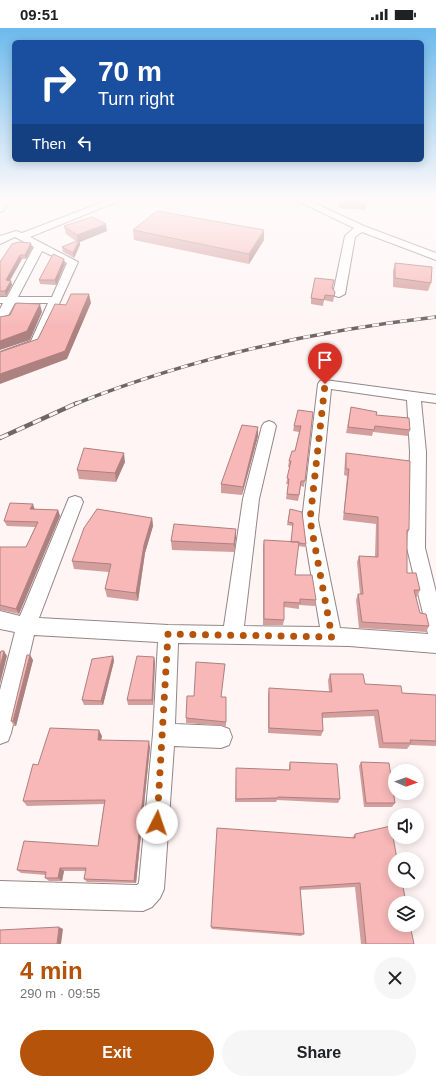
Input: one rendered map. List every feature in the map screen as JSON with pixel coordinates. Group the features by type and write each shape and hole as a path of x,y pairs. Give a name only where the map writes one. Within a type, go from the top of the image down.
{"street":[{"path":"0,356 36,343 72,262 35,243"},
{"path":"339,294 349,243"},
{"path":"399,243 436,257"},
{"path":"0,320 5,300 40,245"},
{"path":"5,300 56,300"},
{"path":"332,637 310,520 325,384 436,399"},
{"path":"414,396 418,452 416,548 436,631"},
{"path":"233,635 251,499 269,426"},
{"path":"0,733 26,626 75,502"},
{"path":"0,620 26,626 168,634 332,637 436,644"},
{"path":"0,894 143,898 150,889 154,867 164,734 168,634"},
{"path":"164,734 221,737"}],"building":[{"path":"31,243 25,255 20,255 6,280 11,281 5,291 0,291 0,262 12,244"},
{"path":"72,243 78,243 73,253 62,247"},
{"path":"195,243 256,243 249,254"},
{"path":"53,254 64,259 55,280 39,280"},
{"path":"395,263 432,267 431,283 395,278"},
{"path":"315,278 334,280 332,288 335,292 334,296 325,295 324,300 311,298"},
{"path":"71,294 89,294 65,351 0,374 0,352 38,339 55,304 66,305"},
{"path":"16,303 40,304 27,331 0,341 0,317 10,315"},
{"path":"351,407 377,412 376,415 409,418 410,430 375,426 374,430 348,427"},
{"path":"298,410 313,412 305,481 301,481 299,495 287,494 289,479 287,478 291,461 289,461 292,451 295,451 301,426 294,426"},
{"path":"242,425 258,427 243,487 221,484"},
{"path":"84,448 124,453 115,473 77,470"},
{"path":"346,453 410,461 407,573 416,573 420,590 414,590 420,613 426,614 429,626 362,622 358,594 363,594 359,556 378,557 378,517 344,513 349,469 346,469"},
{"path":"10,503 33,504 30,509 58,510 16,609 0,605 0,547 26,547 38,522 4,521"},
{"path":"97,509 152,518 144,545 136,593 105,589 111,564 72,561 84,528"},
{"path":"290,509 302,512 306,544 291,542 293,523 288,522"},
{"path":"174,524 236,529 234,544 171,541"},
{"path":"264,540 299,542 295,575 312,575 316,600 300,599 300,603 284,602 284,620 264,619"},
{"path":"1,651 4,651 0,667 0,654"},
{"path":"27,655 30,655 13,721 11,721"},
{"path":"113,656 101,701 82,700 92,659"},
{"path":"137,656 154,657 152,700 127,700"},
{"path":"196,662 225,664 221,697 226,697 226,722 186,718 187,696 194,696"},
{"path":"330,674 363,674 365,684 401,686 402,693 436,695 436,741 410,740 411,743 383,743 378,710 322,713 323,731 269,728 269,688 332,692"},
{"path":"50,728 99,730 98,740 149,741 134,881 84,879 86,868 60,868 58,878 45,878 46,872 17,870 24,841 98,846 105,800 23,801 33,764 38,765"},
{"path":"290,762 337,764 340,799 278,797 236,799 236,768 290,770"},
{"path":"361,762 389,763 388,800 395,800 395,803 366,803"},
{"path":"388,827 388,844 394,844 396,852 388,852 388,888 403,888 405,896 388,896 388,932 411,932 414,944 366,944 360,883 300,887 304,934 211,927 217,828 355,838 355,834"},
{"path":"59,927 57,944 0,944 0,930"}],"railway":[{"path":"75,404 163,373 253,348 344,330 436,317"},
{"path":"0,438 77,403"}],"route":[{"path":"157,823 164,734 168,634 332,637 310,520 325,384"}]}
